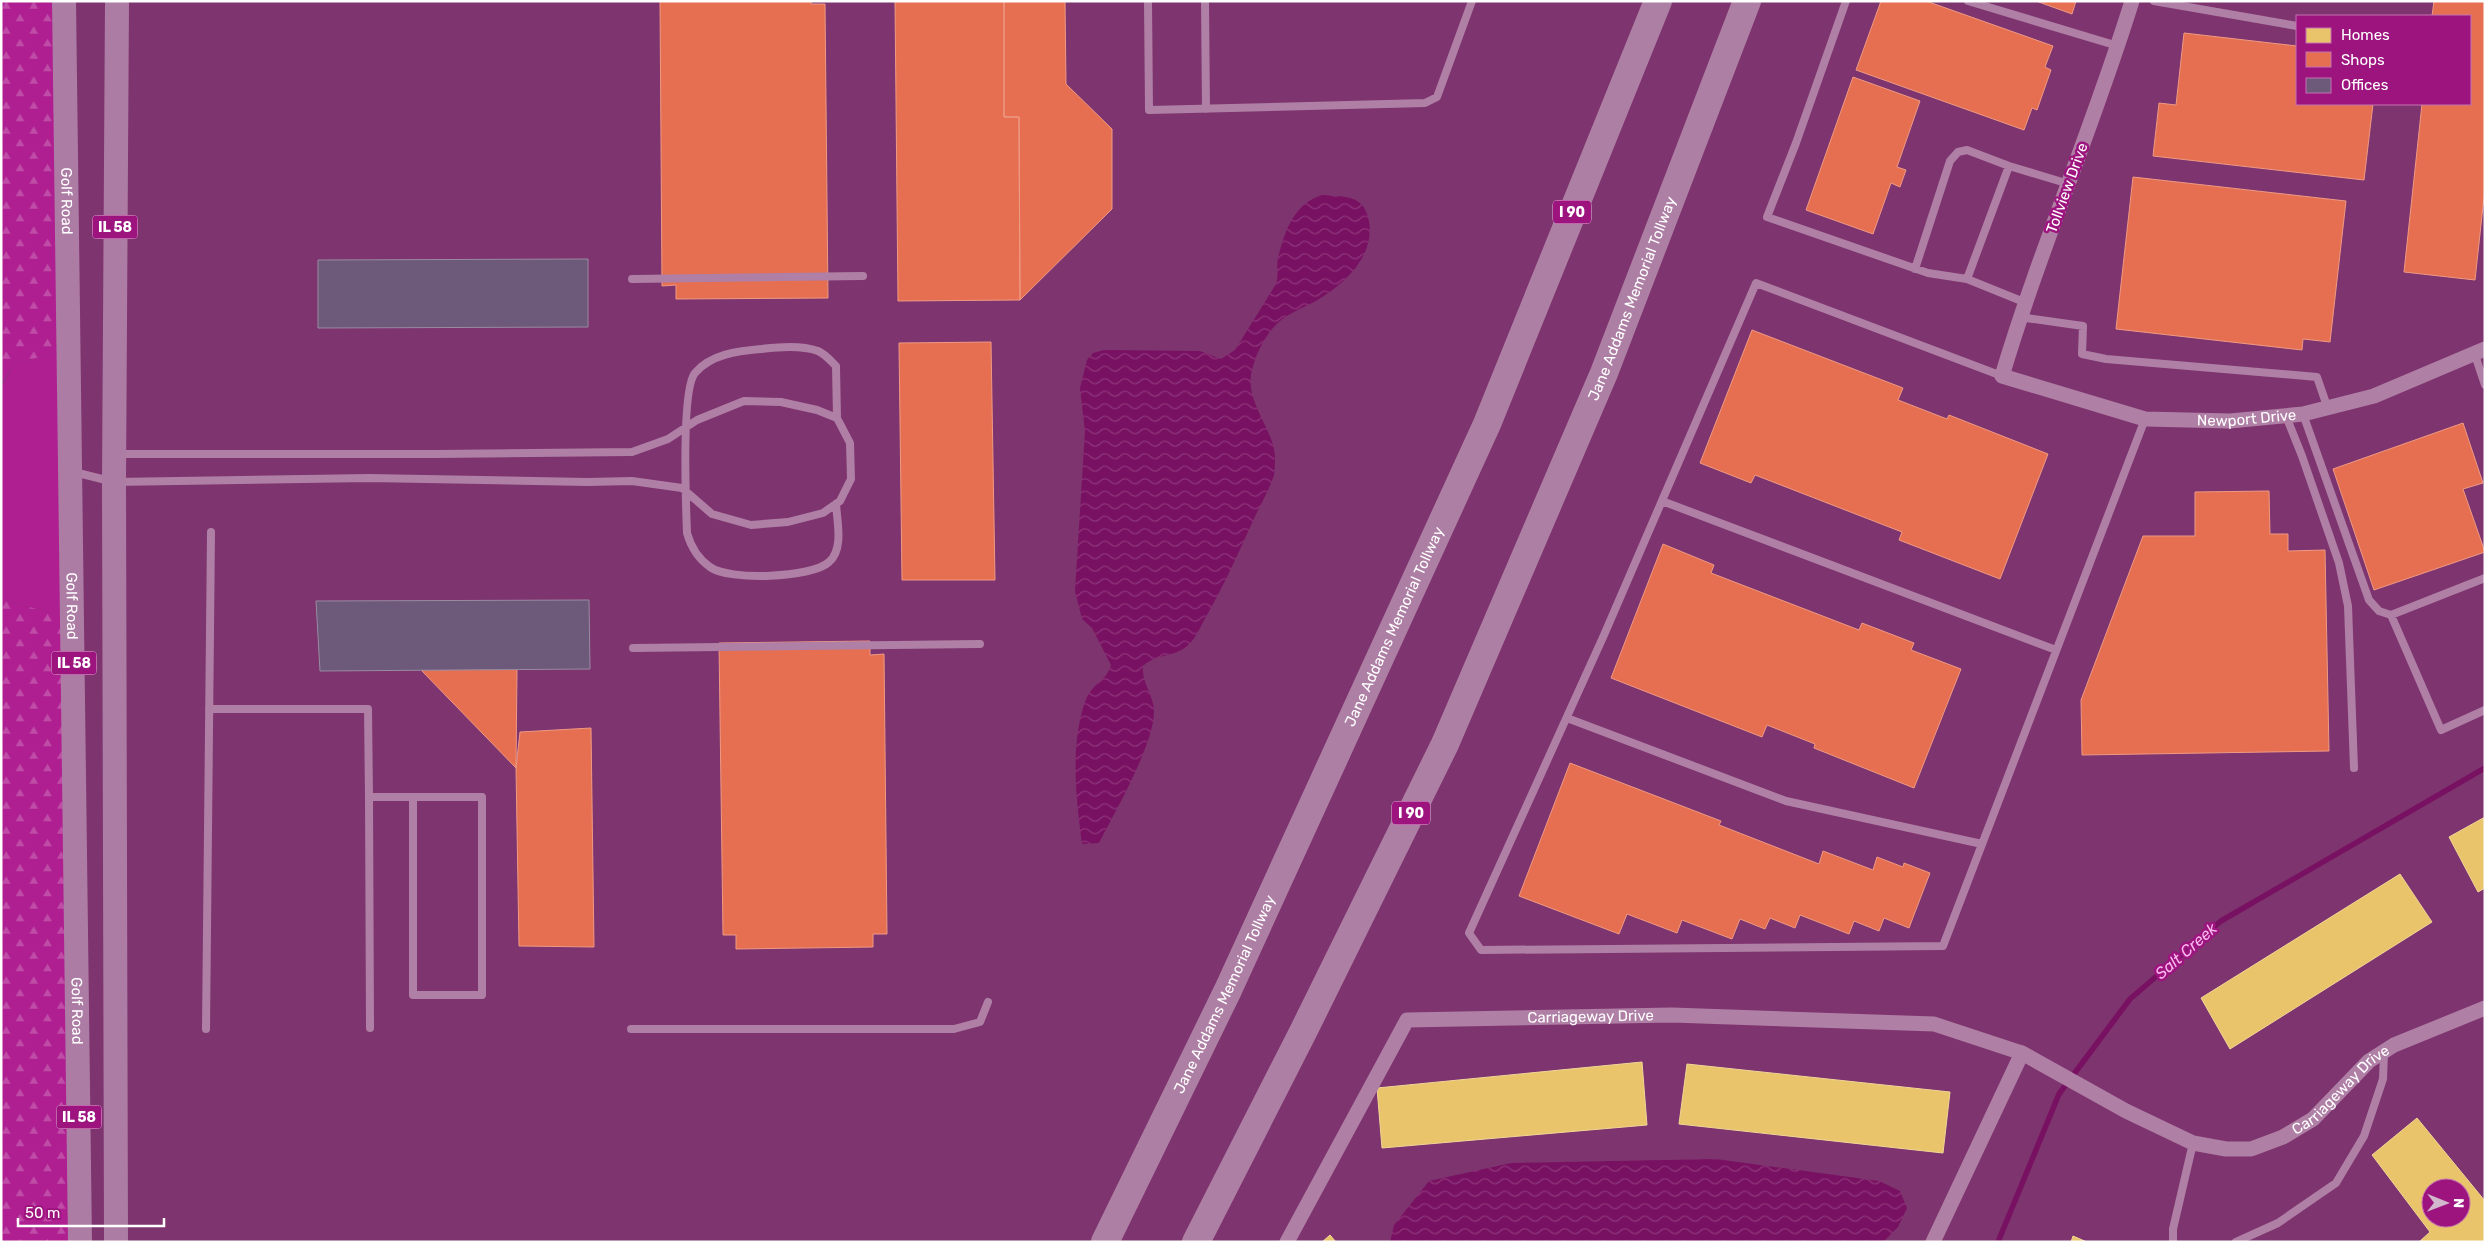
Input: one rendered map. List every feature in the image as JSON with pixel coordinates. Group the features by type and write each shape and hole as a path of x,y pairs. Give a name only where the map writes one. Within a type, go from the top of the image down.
{"highway":[{"name":"Jane Addams Memorial Tollway","path":"1105,1242 1228,990 1486,424 1658,1"},
{"name":"Jane Addams Memorial Tollway","path":"1196,1242 1304,1030 1445,744 1604,373 1747,1"}],"main road":[{"name":"Golf Road","path":"64,1 72,471 80,1242"},
{"name":"IL 58","path":"116,1242 114,454 117,1"}],"street":[{"name":"Tollview Drive","path":"2002,376 2024,302 2069,184 2132,1"},
{"name":"Newport Drive","path":"2002,376 2145,419 2230,421 2303,414 2328,409 2374,396 2480,352"},
{"name":"Carriageway Drive","path":"1287,1242 1407,1020 1672,1015 1934,1024 2022,1053 2126,1110 2193,1143 2226,1149 2251,1149 2283,1137 2313,1119 2369,1061 2394,1045 2485,1008"},
{"path":"1933,1242 2022,1053"}],"lane":[{"path":"1148,1 1149,110 1425,102 1437,97 1472,1"},
{"path":"1205,1 1206,109"},
{"path":"1846,1 1767,217 1928,274 1967,279 2024,302"},
{"path":"1968,1 2118,46"},
{"path":"2154,1 2296,26"},
{"path":"1915,269 1950,162 1958,152 1967,150 2009,166 2069,184"},
{"path":"1967,279 2009,166"},
{"path":"632,279 863,276"},
{"path":"2002,376 1756,283 1567,718 1469,932 1481,950 1943,946 2145,419"},
{"path":"2020,317 2084,326 2082,354 2106,359 2283,376 2316,377 2328,409"},
{"path":"72,471 114,482 369,478 587,482 632,481 682,488 686,492 712,514 751,525 788,522 823,513 840,501 851,479 850,443 837,418 836,366 819,352 783,346 737,351 707,362 693,375 686,428 686,492 687,533 691,549 711,568 739,575 799,574 828,563 838,548 836,504"},
{"path":"2480,352 2485,385"},
{"path":"114,454 632,452 668,439 698,420 744,401 780,402 817,410 837,418"},
{"path":"2303,414 2369,600 2379,611 2390,616 2441,730 2485,710"},
{"path":"2286,416 2339,563 2348,606 2354,768"},
{"path":"1662,501 2056,650"},
{"path":"206,1029 211,532"},
{"path":"2390,616 2485,578"},
{"path":"632,648 980,644"},
{"path":"209,709 368,709 370,1028"},
{"path":"1567,718 1786,801 1982,844"},
{"path":"369,798 482,797 482,995 413,995 413,798"},
{"path":"631,1029 954,1029 980,1022 988,1002"},
{"path":"2236,1242 2278,1223 2336,1183 2364,1136 2383,1079 2384,1052"},
{"path":"2173,1242 2173,1229 2193,1143"}],"green space":[{"path":"1,1 64,1 70,349 14,364 1,385"},
{"path":"70,349 73,619 1,599 1,387 14,364"},
{"path":"1,599 73,619 80,1242 1,1242"}],"water":[{"path":"1322,195 1346,197 1358,201 1363,206 1369,221 1370,234 1367,246 1362,258 1347,278 1327,294 1280,321 1270,331 1259,350 1252,370 1252,393 1273,445 1275,466 1272,481 1225,581 1194,638 1180,651 1155,659 1143,666 1144,678 1154,707 1152,727 1147,743 1132,779 1099,843 1082,844 1076,791 1077,736 1080,719 1088,695 1106,675 1111,665 1092,628 1082,619 1075,591 1085,431 1080,388 1087,360 1093,353 1104,350 1200,351 1221,359 1235,350 1276,284 1278,258 1292,219 1304,205"},
{"path":"1716,1159 1879,1181 1900,1191 1907,1208 1898,1227 1883,1242 1390,1242 1394,1225 1429,1181 1511,1163"}],"building: Homes":[{"path":"2485,817 2485,888 2478,892 2449,837"},
{"path":"2400,874 2432,922 2230,1049 2201,998"},
{"path":"1642,1062 1647,1125 1382,1148 1377,1088"},
{"path":"1687,1064 1950,1092 1943,1153 1679,1124"},
{"path":"2417,1118 2466,1178 2421,1178 2421,1220 2372,1155"},
{"path":"2471,1184 2485,1201 2485,1242 2419,1242 2430,1232 2427,1228 2471,1228"},
{"path":"1330,1235 1336,1242 1322,1242"},
{"path":"2073,1236 2087,1242 2071,1242"}],"building: Shops":[{"path":"660,1 811,1 811,4 825,4 828,298 676,299 676,285 662,286"},
{"path":"895,1 1004,1 1004,117 1019,117 1020,300 898,301"},
{"path":"1004,1 1065,1 1066,84 1112,129 1112,209 1020,300 1019,117 1004,117"},
{"path":"1881,1 1926,1 2053,46 2045,67 2051,70 2037,110 2032,108 2024,130 1856,70"},
{"path":"2036,1 2076,1 2072,14"},
{"path":"2434,1 2485,1 2485,188 2475,280 2404,272 2422,105 2471,105 2471,15 2432,15"},
{"path":"2184,33 2296,46 2296,105 2373,105 2364,180 2153,156 2159,103 2176,105"},
{"path":"1853,77 1920,101 1897,167 1906,170 1900,187 1891,183 1873,234 1806,210"},
{"path":"2133,177 2346,201 2330,342 2303,339 2302,350 2116,329"},
{"path":"1752,330 1903,388 1898,400 1947,419 1949,415 2048,454 2000,579 1899,540 1902,532 1755,475 1751,483 1700,463"},
{"path":"991,342 995,580 902,580 899,343"},
{"path":"2463,423 2483,483 2463,489 2485,552 2374,590 2333,469"},
{"path":"2269,491 2270,534 2288,534 2288,551 2325,550 2329,751 2082,755 2081,700 2143,536 2195,536 2195,492"},
{"path":"1663,544 1714,565 1711,573 1859,630 1862,623 1914,643 1911,650 1961,669 1914,788 1814,748 1815,744 1767,725 1762,737 1611,678"},
{"path":"870,641 870,655 884,654 887,934 873,934 873,947 736,949 736,935 723,935 719,643"},
{"path":"517,669 516,768 421,670"},
{"path":"591,728 594,947 519,946 516,768 520,732"},
{"path":"1570,763 1721,821 1719,825 1819,864 1823,851 1873,870 1877,857 1903,867 1904,863 1930,873 1909,928 1884,918 1879,931 1854,921 1849,934 1800,915 1795,928 1770,918 1765,929 1740,919 1732,939 1682,920 1677,933 1627,914 1619,934 1519,896"}],"building: Offices":[{"path":"588,259 588,327 318,328 318,260"},
{"path":"589,600 590,669 320,671 316,601"}],"waterway":[{"name":"Salt Creek","path":"1998,1242 2059,1094 2130,999 2221,921 2485,768"}]}
